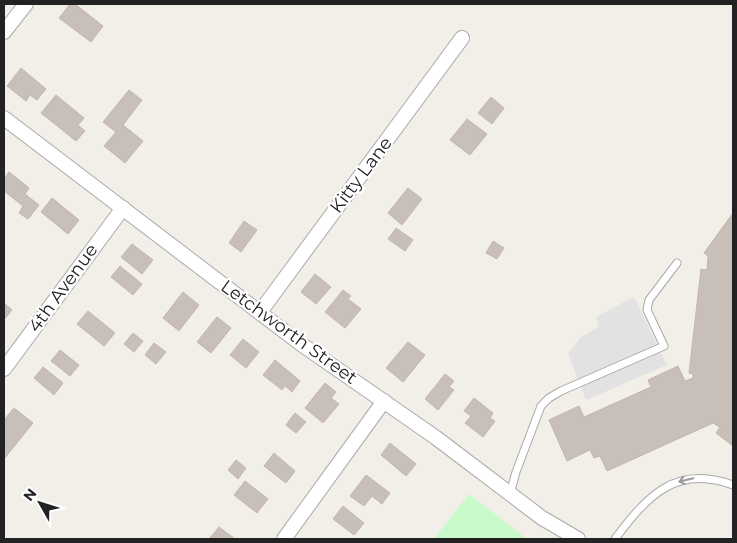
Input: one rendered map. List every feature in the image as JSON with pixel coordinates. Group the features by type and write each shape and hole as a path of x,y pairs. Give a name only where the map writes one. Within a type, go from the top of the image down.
{"street":[{"path":"4,32 26,4"},
{"name":"Kitty Lane","path":"260,312 462,38"},
{"name":"Letchworth Street","path":"4,118 301,344 435,437 542,518 578,539"},
{"name":"4th Avenue","path":"4,369 123,208"},
{"path":"284,539 384,401"}],"lane":[{"path":"510,495 516,472 541,406 561,391 664,346 647,310 649,300 677,263"},
{"path":"615,539 645,502 664,487 689,478 701,477 720,480 733,485"}],"green space":[{"path":"469,494 527,539 434,539"}],"shaded area":[{"path":"634,297 667,365 586,400 568,354 580,338 599,326 596,317"}],"building":[{"path":"70,4 75,4 103,26 91,42 59,18"},
{"path":"21,68 46,89 37,100 30,95 26,101 7,86"},
{"path":"129,90 142,100 123,125 143,141 125,163 104,146 116,132 103,122"},
{"path":"56,95 84,118 78,125 85,131 76,141 41,113"},
{"path":"491,97 504,108 492,124 478,113"},
{"path":"467,119 487,134 470,155 450,140"},
{"path":"9,172 29,188 25,194 39,205 28,219 19,213 23,206 4,191 4,179"},
{"path":"408,188 422,199 402,225 388,213"},
{"path":"52,198 79,220 68,234 41,212"},
{"path":"733,213 733,446 716,433 720,427 713,423 607,471 600,456 594,458 590,450 567,461 549,420 579,406 584,417 651,387 648,380 678,366 685,381 693,378 693,374 689,373 701,269 707,270 708,256 704,253"},
{"path":"244,221 257,230 241,252 229,243"},
{"path":"396,228 413,240 405,251 388,239"},
{"path":"493,241 504,248 497,259 486,253"},
{"path":"132,244 153,260 142,274 121,257"},
{"path":"120,266 142,284 133,295 111,277"},
{"path":"315,274 331,287 316,304 301,292"},
{"path":"343,290 351,296 348,299 361,309 345,328 325,312"},
{"path":"183,292 199,305 179,331 163,318"},
{"path":"4,303 12,310 4,320"},
{"path":"88,311 115,333 104,346 77,324"},
{"path":"217,317 231,328 211,353 197,342"},
{"path":"133,333 143,341 134,352 124,344"},
{"path":"243,339 259,352 246,368 230,355"},
{"path":"408,342 425,355 403,382 386,368"},
{"path":"154,343 166,352 156,364 145,355"},
{"path":"60,350 79,365 70,376 51,361"},
{"path":"275,360 300,381 292,392 285,386 282,390 263,375"},
{"path":"43,367 63,383 54,395 34,378"},
{"path":"445,374 454,381 449,387 454,390 438,410 425,399"},
{"path":"325,383 336,392 331,398 339,404 323,423 305,408"},
{"path":"474,398 493,413 490,418 495,421 483,437 465,423 471,416 464,411"},
{"path":"14,408 33,423 4,459 4,420"},
{"path":"295,413 306,422 296,433 286,425"},
{"path":"390,443 416,464 406,476 381,455"},
{"path":"274,453 295,471 286,483 264,466"},
{"path":"236,460 246,468 238,479 228,470"},
{"path":"366,475 390,493 382,504 372,496 364,506 350,496"},
{"path":"245,481 268,499 257,513 234,495"},
{"path":"343,506 364,523 354,535 333,519"},
{"path":"219,527 235,539 209,539"}]}
